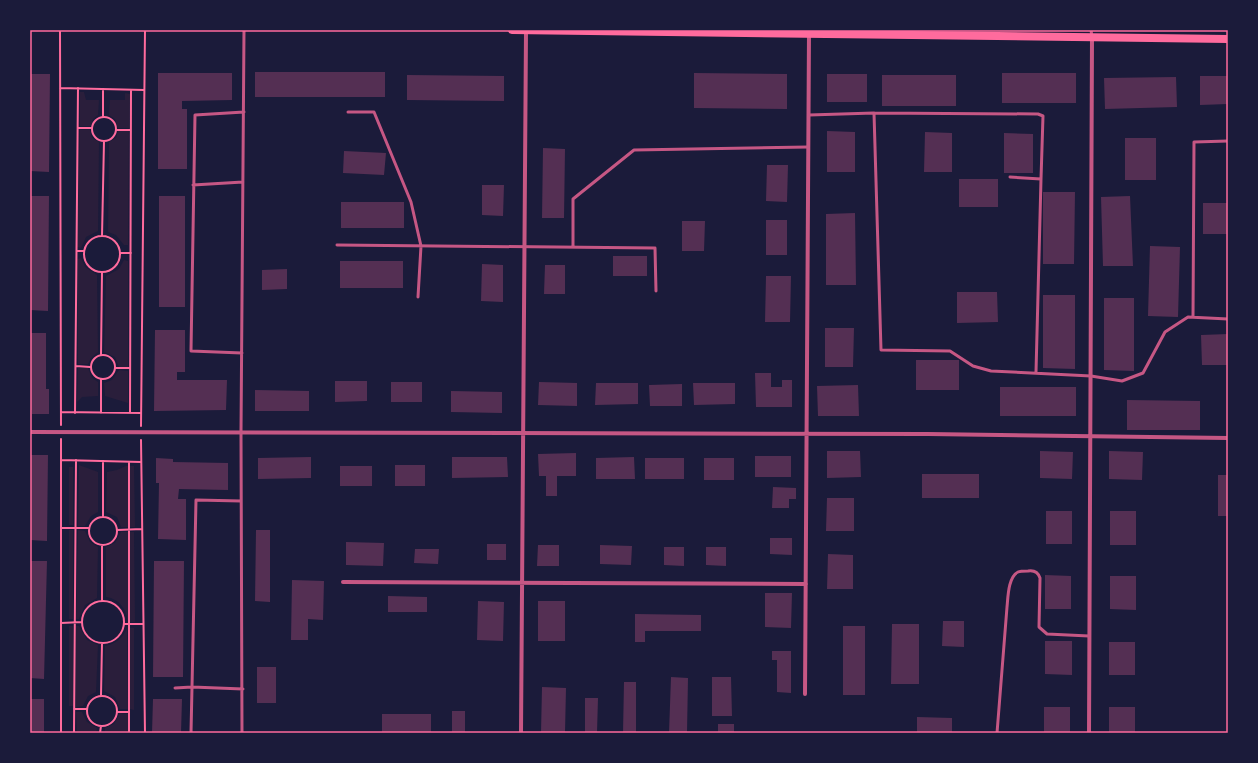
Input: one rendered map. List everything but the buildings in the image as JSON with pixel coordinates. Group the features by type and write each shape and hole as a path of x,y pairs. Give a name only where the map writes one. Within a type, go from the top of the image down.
{"main road":[{"path":"512,30 809,33 1091,33 1228,39"}],"street":[{"path":"521,733 526,30"},
{"path":"805,694 809,33"},
{"path":"1089,733 1091,33"},
{"path":"30,432 806,434 1228,438"},
{"path":"343,582 522,584 806,584"}],"lane":[{"path":"242,733 241,433 244,30"},
{"path":"242,353 191,351 195,116 244,112"},
{"path":"348,112 374,112 411,202 421,246 418,297"},
{"path":"809,115 874,113 1042,116 1036,372"},
{"path":"874,113 881,350 950,351 973,366 991,371 1036,372 1091,376 1122,381 1143,373 1165,332 1188,317 1228,319"},
{"path":"1193,317 1194,142 1228,141"},
{"path":"573,247 573,199 634,150 808,147"},
{"path":"1010,177 1041,179"},
{"path":"194,185 243,182"},
{"path":"337,245 655,248 656,290"},
{"path":"191,733 196,500 241,501"},
{"path":"997,733 1007,607 1009,592 1014,576 1018,572 1032,570 1038,573 1040,578 1039,627 1047,634 1089,636"},
{"path":"175,688 192,687 243,689"}],"path":[{"path":"60,30 61,733"},
{"path":"145,30 141,413 145,733"},
{"path":"60,88 144,90"},
{"path":"75,412 78,88"},
{"path":"103,116 104,89"},
{"path":"130,413 131,90"},
{"path":"103,116 112,119 116,130 114,137 104,141 96,138 93,134 92,128 95,121 103,116"},
{"path":"78,128 92,128"},
{"path":"116,130 131,130"},
{"path":"102,236 104,141"},
{"path":"102,236 115,240 120,253 119,261 116,266 111,270 102,272 90,267 84,257 84,252 89,241 93,238 102,236"},
{"path":"76,251 84,252"},
{"path":"120,253 130,253"},
{"path":"101,355 102,272"},
{"path":"101,355 112,359 115,368 111,376 101,379 94,376 90,367 94,358 101,355"},
{"path":"76,366 90,367"},
{"path":"115,368 130,368"},
{"path":"101,379 102,413"},
{"path":"61,412 141,413"},
{"path":"61,460 141,462"},
{"path":"74,733 76,460"},
{"path":"103,461 103,517"},
{"path":"129,462 129,733"},
{"path":"103,517 112,521 117,530 115,539 102,545 97,544 90,537 89,528 94,520 103,517"},
{"path":"61,528 89,528"},
{"path":"117,530 142,529"},
{"path":"102,545 102,601"},
{"path":"102,601 112,603 117,606 124,616 124,624 121,633 117,638 112,641 102,643 90,638 83,628 82,622 83,616 89,606 102,601"},
{"path":"61,623 82,622"},
{"path":"124,624 143,624"},
{"path":"101,696 102,643"},
{"path":"101,696 113,700 116,704 117,712 111,723 100,726 91,721 88,717 87,709 93,698 101,696"},
{"path":"74,709 87,709"},
{"path":"117,712 129,712"},
{"path":"100,726 100,733"}],"shaded area":[{"path":"80,92 84,92 86,100 99,100 98,115 93,119 91,126 80,126"},
{"path":"125,93 130,94 129,128 118,128 115,119 109,115 110,100 125,100"},
{"path":"80,130 90,130 92,138 99,142 98,231 86,237 81,248 77,247"},
{"path":"118,131 129,131 128,245 124,245 116,235 108,232 109,142 116,138"},
{"path":"81,258 85,267 97,275 98,352 91,358 88,364 78,364 77,259"},
{"path":"124,260 128,261 128,367 119,367 115,357 104,352 106,276 119,269"},
{"path":"78,368 88,368 92,378 98,382 98,396 82,397 77,402"},
{"path":"119,370 128,371 128,403 105,396 104,383 112,380"},
{"path":"79,465 98,472 98,512 91,516 85,526 78,526"},
{"path":"128,466 128,527 121,527 117,517 106,512 107,472"},
{"path":"130,466 134,466 135,527 130,527"},
{"path":"69,467 73,467 73,525 69,525"},
{"path":"69,530 73,530 73,619 69,619"},
{"path":"78,530 85,531 90,542 98,547 97,598 85,605 79,619 76,619"},
{"path":"121,532 128,532 128,622 122,605 111,598 106,597 106,547 115,543"},
{"path":"130,532 134,532 135,622 130,622"},
{"path":"69,626 73,626 73,706 69,706"},
{"path":"76,626 79,626 87,640 98,645 96,692 88,696 83,706 76,707"},
{"path":"127,628 128,709 120,709 115,697 104,691 105,646 113,644 119,640"},
{"path":"130,628 134,628 134,710 130,709"},
{"path":"76,712 82,712 87,722 97,728 96,733 77,733"},
{"path":"120,713 128,714 128,733 105,733 105,728 114,724"}]}
